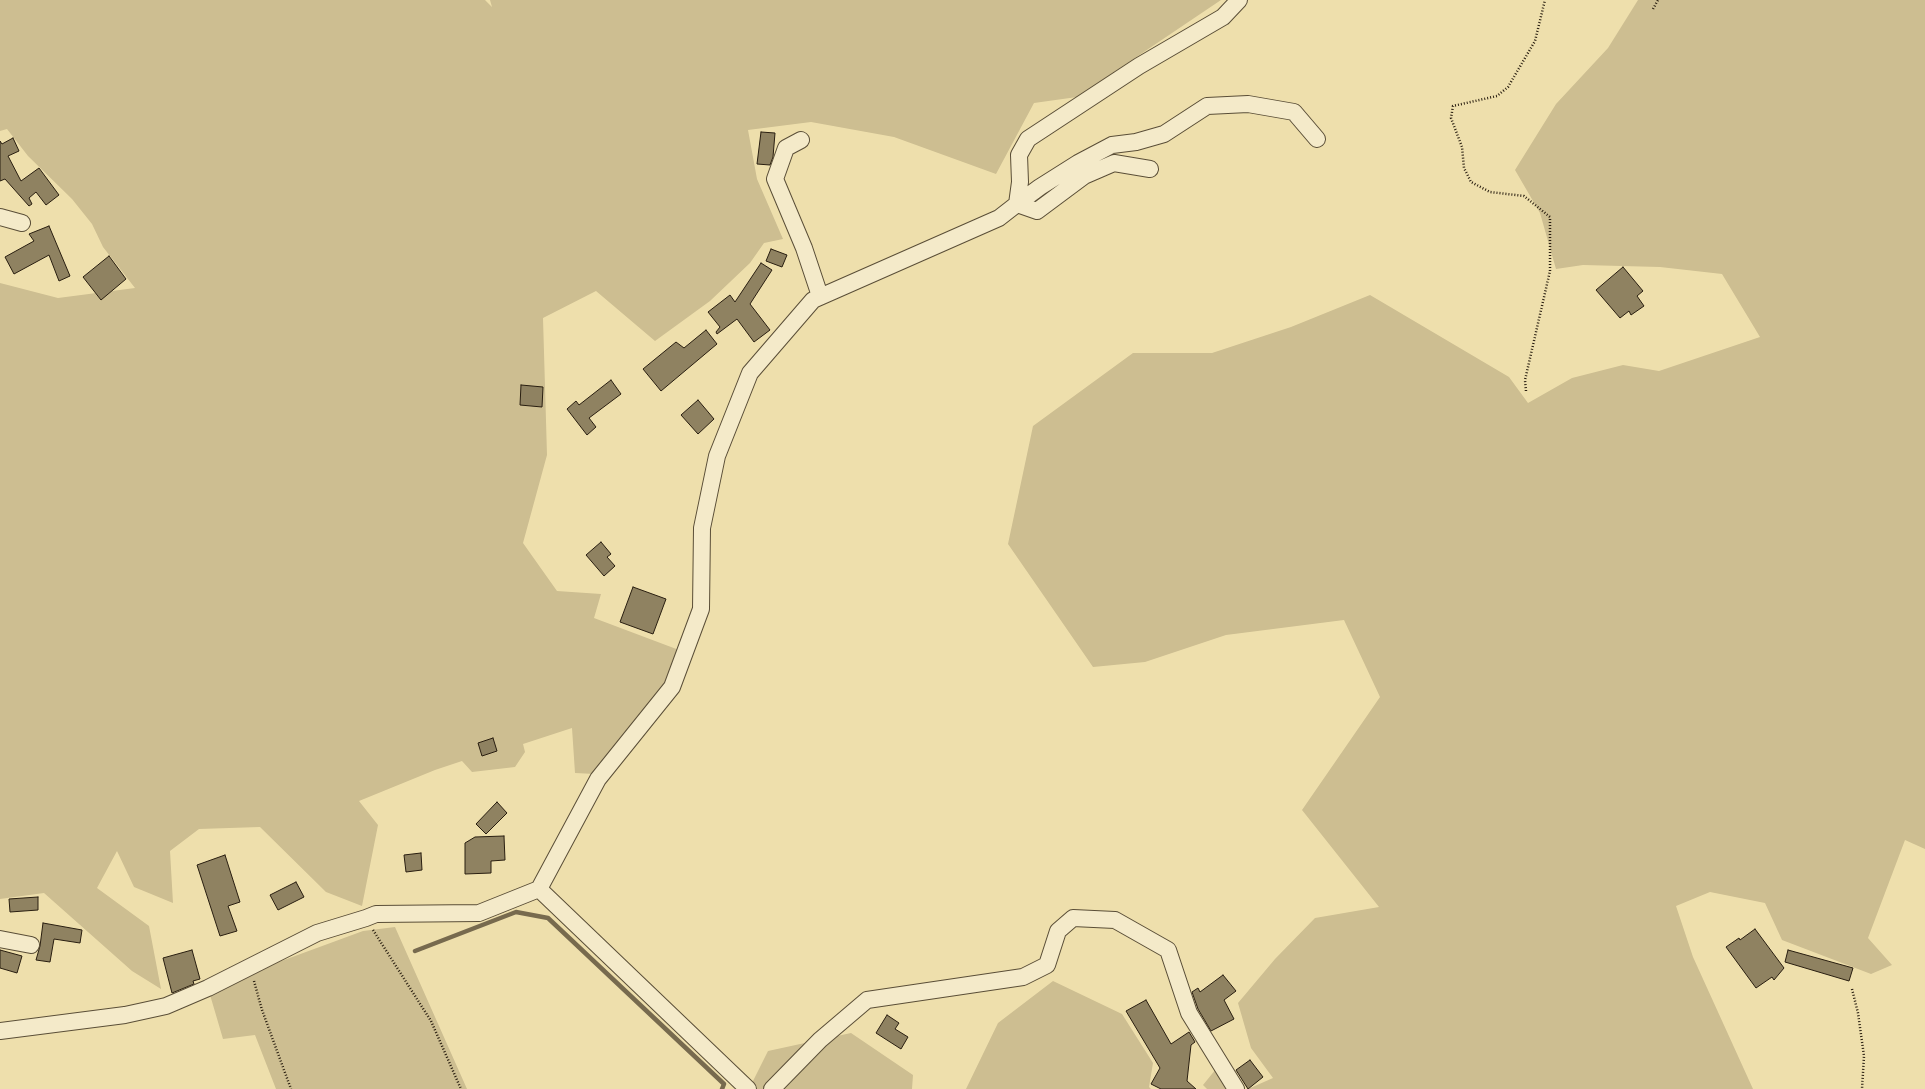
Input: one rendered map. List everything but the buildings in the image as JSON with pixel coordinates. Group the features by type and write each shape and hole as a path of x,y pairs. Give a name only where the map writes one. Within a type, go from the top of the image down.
{"street":[{"path":"1016,204 1020,182 1019,155 1028,139 1139,66 1223,17 1239,0"},
{"path":"0,1031 125,1016 166,1006 208,988 318,933 376,914 479,913 539,889 598,779 672,688 700,609 702,528 717,456 750,372 813,300 1000,218 1016,204 1059,175 1112,145 1136,142 1164,134 1207,106 1248,104 1294,112 1317,139"},
{"path":"801,140 786,148 775,179 804,248 820,296"},
{"path":"1016,204 1037,211 1084,176 1114,164 1150,169"},
{"path":"0,217 22,223"},
{"path":"539,889 748,1089"},
{"path":"772,1089 820,1040 867,1000 1023,977 1047,965 1058,931 1073,918 1115,920 1168,950 1189,1013 1236,1089"},
{"path":"0,939 31,945"}],"path":[{"path":"1526,391 1524,380 1550,272 1550,217 1524,196 1490,192 1472,182 1464,168 1462,147 1451,118 1453,106 1497,96 1508,87 1535,41 1545,0"},
{"path":"1653,9 1658,0"},
{"path":"366,918 431,1021 461,1089"},
{"path":"250,967 262,1010 291,1089"},
{"path":"1852,989 1858,1013 1864,1056 1862,1089"}],"shaded area":[{"path":"0,0 485,0 492,7 490,0 1221,0 1077,97 1034,103 996,174 894,137 811,122 748,130 757,179 783,239 764,243 750,263 710,301 655,341 596,291 543,318 547,455 523,543 557,591 601,594 594,618 679,650 667,684 595,774 575,773 572,728 523,744 525,752 515,767 472,772 462,761 435,770 359,801 378,825 362,906 326,892 260,827 199,829 170,851 173,903 134,887 117,851 97,888 149,926 161,989 132,971 44,893 0,899 0,283 58,298 135,288 103,247 92,224 72,199 28,156 7,129 0,131"},
{"path":"1638,0 1925,0 1925,849 1905,840 1868,938 1892,965 1871,974 1782,940 1765,903 1710,892 1676,906 1693,957 1753,1089 1248,1089 1273,1078 1251,1048 1238,1003 1275,959 1315,918 1379,907 1302,810 1380,697 1344,620 1226,635 1145,662 1093,667 1008,544 1033,426 1133,353 1212,353 1291,327 1370,295 1509,377 1528,403 1572,378 1623,365 1659,371 1760,337 1722,274 1660,267 1583,265 1556,269 1540,213 1515,170 1556,104 1608,48"},
{"path":"395,927 467,1089 276,1089 255,1035 223,1039 208,988 363,931"},
{"path":"1053,981 1122,1014 1153,1063 1149,1087 1151,1089 966,1089 998,1023"},
{"path":"851,1033 913,1075 912,1089 749,1089 768,1051"},
{"path":"1216,1069 1243,1089 1207,1089 1203,1085"}],"waterway":[{"path":"415,951 516,912 548,918 724,1084 722,1089"}]}
